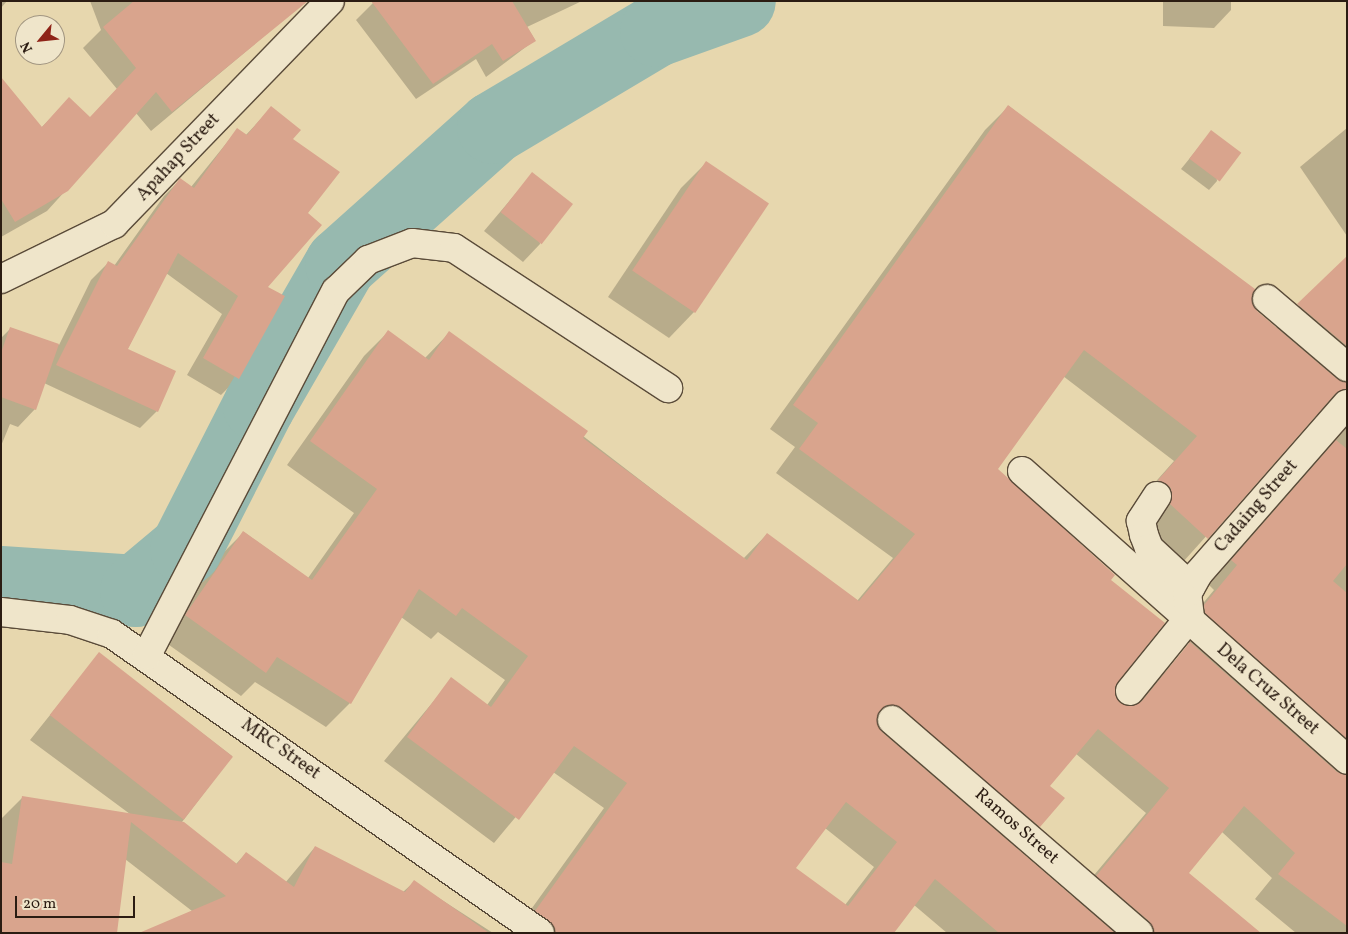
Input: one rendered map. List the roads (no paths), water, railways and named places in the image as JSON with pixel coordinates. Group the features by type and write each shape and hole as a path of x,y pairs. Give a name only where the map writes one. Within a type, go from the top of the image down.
{"street":[{"name":"Apahap Street","path":"1,279 114,224 330,1"},
{"path":"147,655 336,291 368,260 412,243 454,248 668,388"},
{"path":"1267,299 1347,367"},
{"name":"Cadaing Street","path":"1191,587 1347,404"},
{"name":"Dela Cruz Street","path":"1022,471 1190,617 1347,760"},
{"path":"1130,691 1190,617 1186,606 1191,587 1149,548 1144,535 1141,521 1156,496"},
{"name":"MRC Street","path":"1,612 70,620 112,634 147,655 540,933"},
{"name":"Ramos Street","path":"892,720 1139,933"}],"waterway":[{"path":"1,582 136,591 186,549 259,406 341,264 493,128 656,31 740,1"}]}
